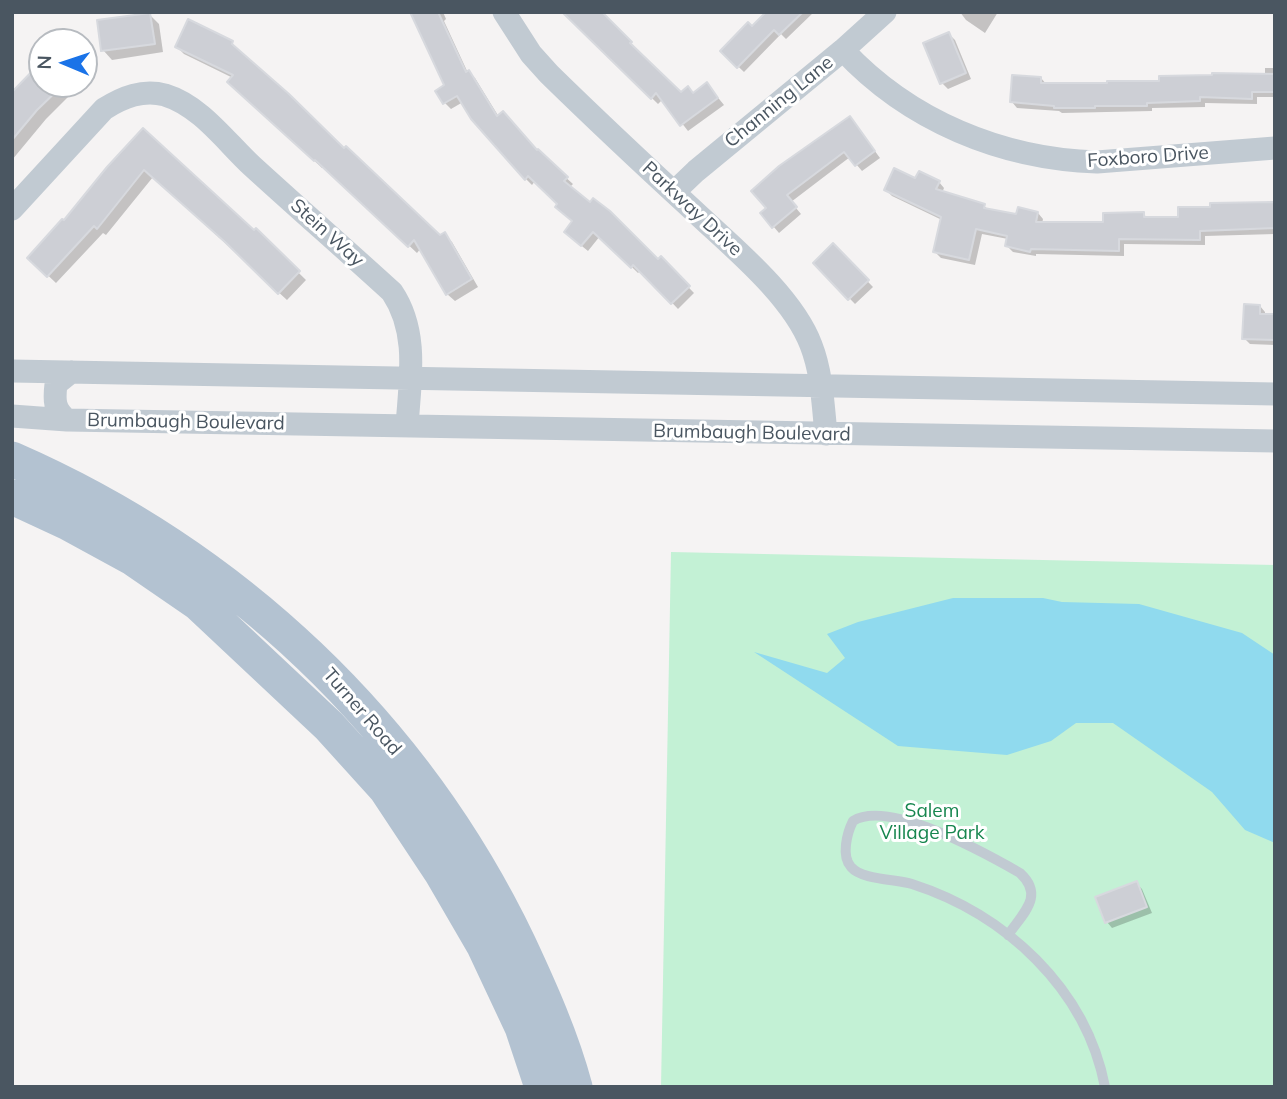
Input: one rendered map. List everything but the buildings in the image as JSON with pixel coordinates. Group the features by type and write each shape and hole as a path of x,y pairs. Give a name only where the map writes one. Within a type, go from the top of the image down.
{"main road":[{"name":"Turner Road","path":"12,459 114,510 247,599 316,660 382,732 439,804 494,891 533,974 575,1087"},
{"name":"Turner Road","path":"12,496 134,559 198,603 329,726 386,789 441,872 495,969 522,1027 542,1087"}],"street":[{"name":"Parkway Drive","path":"504,12 531,54 549,74 741,254 787,303 801,323 811,345 821,385 827,434"},
{"name":"Channing Lane","path":"674,192 885,12"},
{"name":"Foxboro Drive","path":"843,50 878,83 910,106 961,133 1028,154 1070,161 1097,162 1275,148"},
{"name":"Stein Way","path":"12,209 104,109 134,94 152,93 177,100 203,117 392,292 402,306 411,339 407,426"},
{"path":"12,371 1275,394"},
{"name":"Brumbaugh Boulevard","path":"71,372 56,384 54,401 57,412 68,420 1275,441"},
{"path":"12,416 68,420"}],"lane":[{"path":"1008,934 1032,898 1029,881 1020,873 914,822 892,816 868,815 853,821 847,837 846,852 852,868 861,874 910,883 951,899 978,913 1035,957 1077,1013 1091,1041 1105,1087"}],"green space":[{"name":"Salem Village Park","path":"671,552 1275,565 1275,1087 661,1087"}],"water":[{"path":"953,598 1043,598 1062,602 1139,604 1242,633 1275,655 1275,843 1245,830 1212,792 1113,723 1076,723 1051,741 1007,755 898,746 754,652 827,673 845,658 827,634 858,622"}]}
